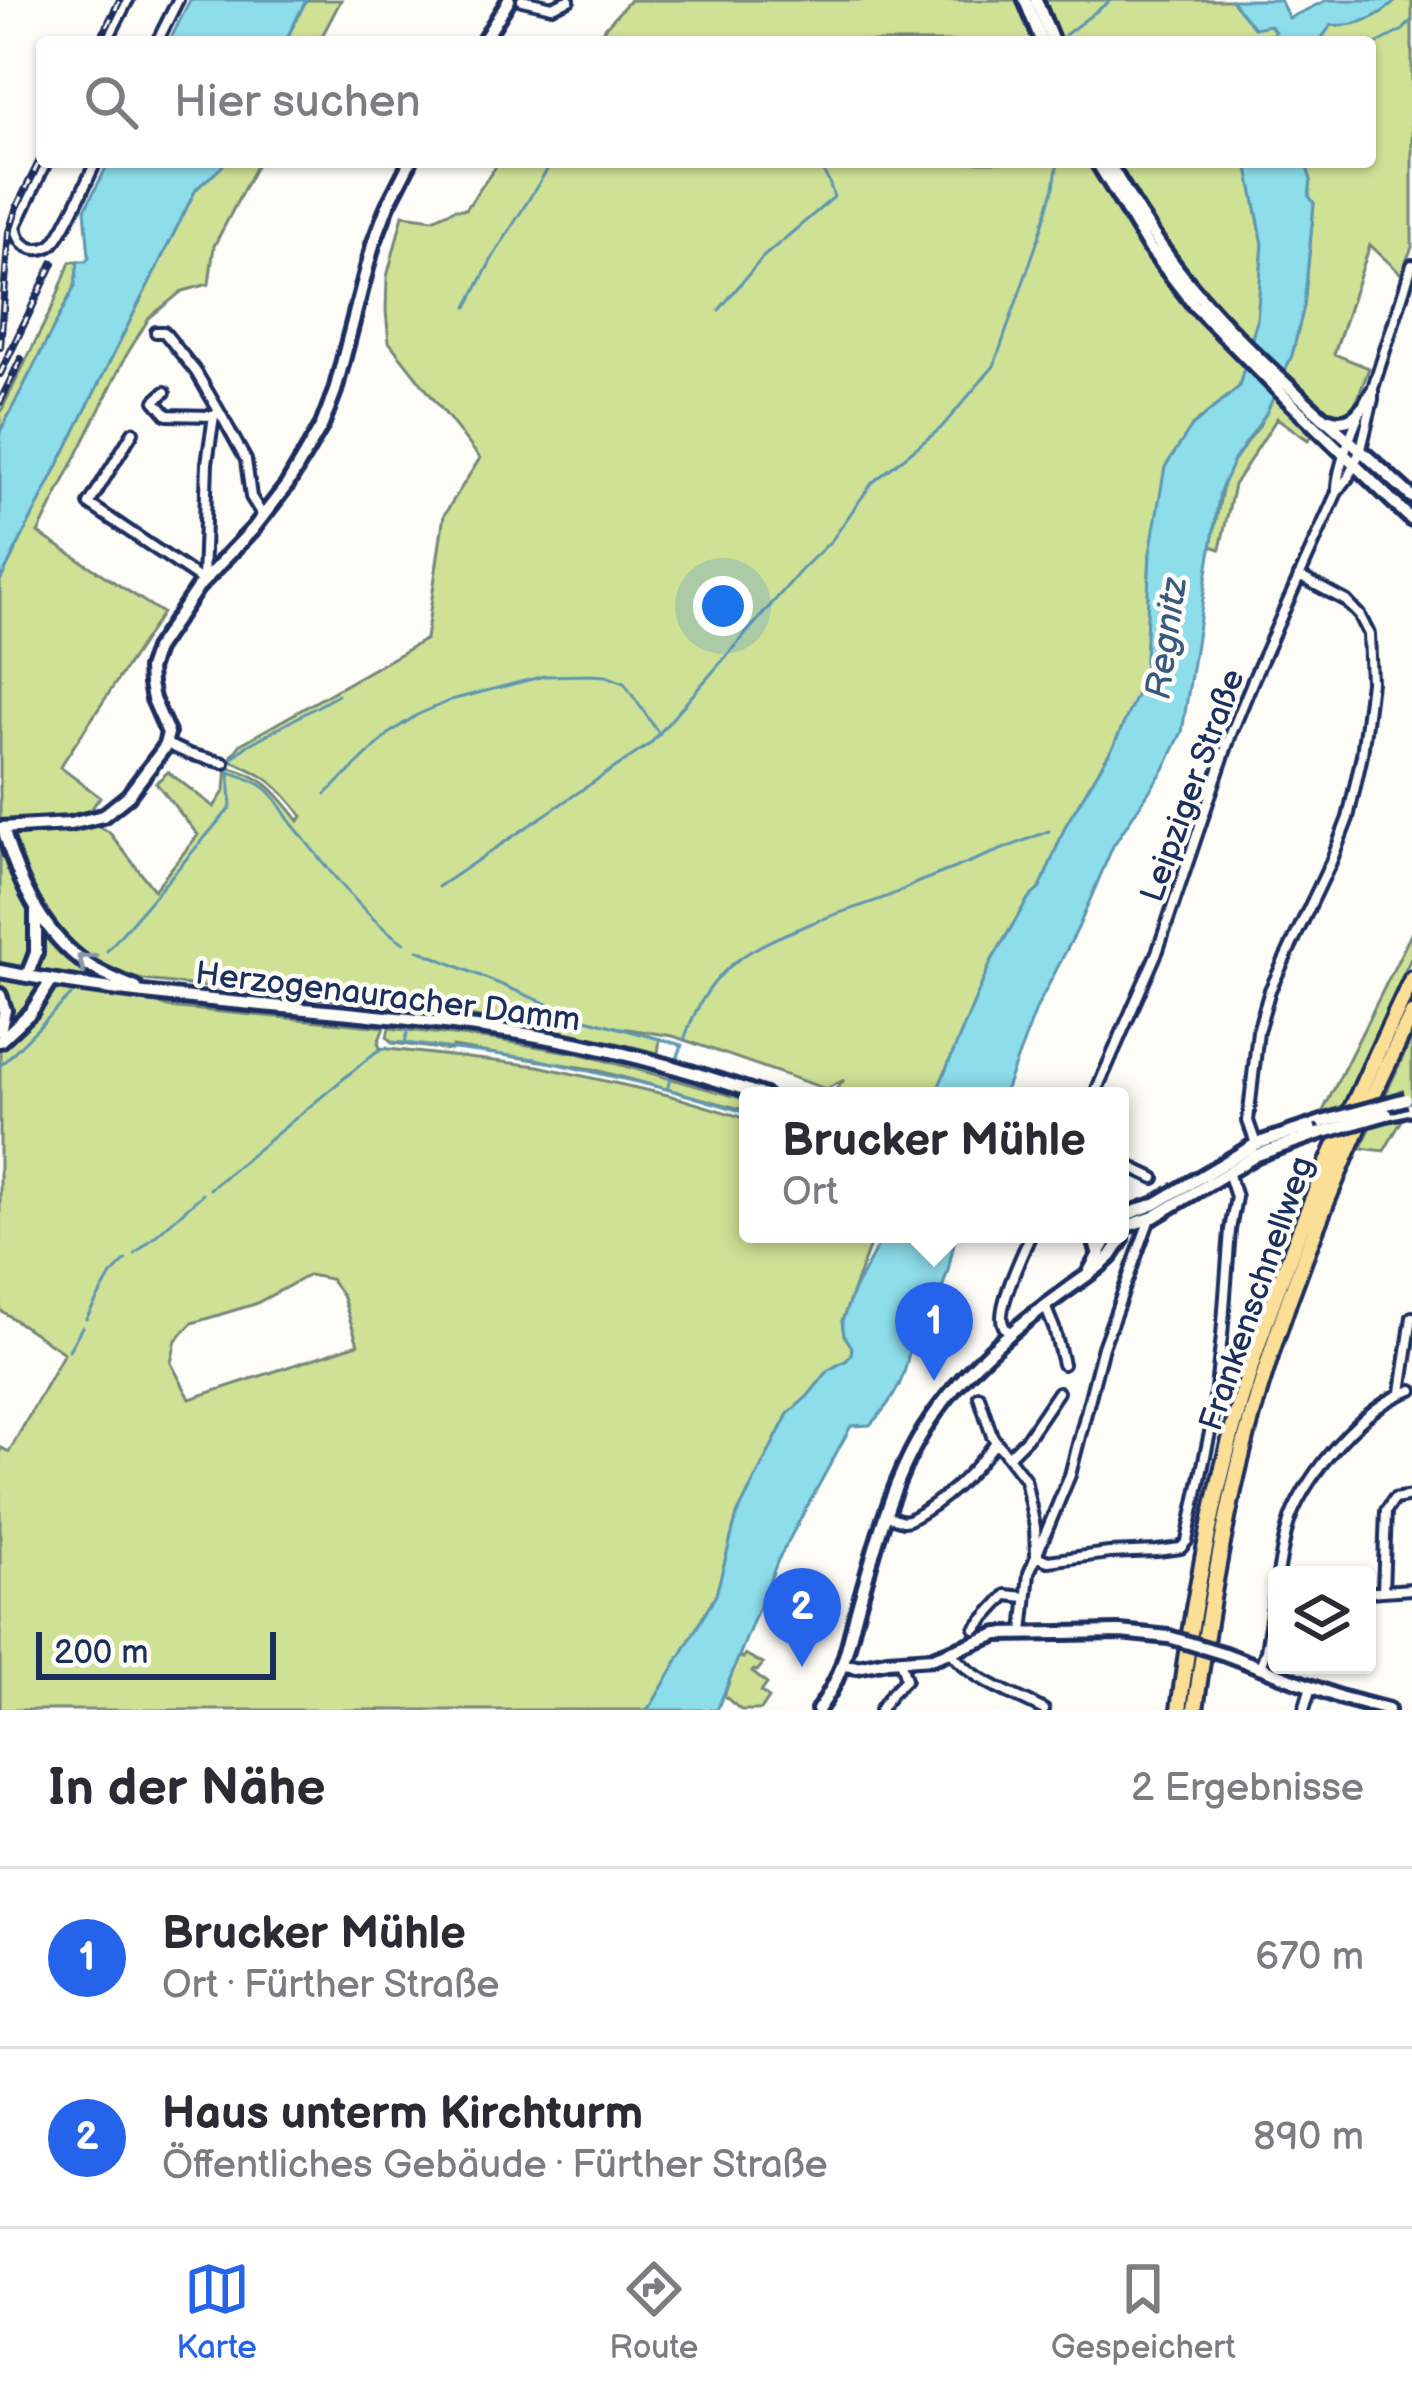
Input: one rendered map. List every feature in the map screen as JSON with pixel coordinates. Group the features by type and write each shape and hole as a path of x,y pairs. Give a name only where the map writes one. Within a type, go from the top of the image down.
{"highway":[{"name":"Frankenschnellweg","path":"1179,1710 1212,1516 1253,1360 1306,1215 1412,979"},
{"name":"Frankenschnellweg","path":"1195,1710 1225,1527 1273,1345 1311,1239 1412,1014"}],"main road":[{"path":"487,36 509,0"},
{"path":"1025,0 1040,36"},
{"path":"1036,0 1051,36"},
{"path":"150,994 84,962 61,941 36,909 1,828 70,824 108,814 128,796 167,743 149,669 162,637 203,581 263,517 296,471 328,412 373,245 407,168"},
{"path":"1105,168 1225,329 1412,520"},
{"path":"1295,398 1334,421 1355,417 1362,408"},
{"path":"1321,414 1412,497"},
{"path":"27,976 36,953 36,909"},
{"name":"Herzogenauracher Damm","path":"0,971 150,994 451,1024 563,1041 740,1087"},
{"path":"0,1041 31,1012 51,981"},
{"path":"0,995 5,1010 0,1031"},
{"path":"1129,1219 1256,1144 1387,1114 1410,1101"},
{"path":"1129,1222 1150,1219 1257,1155 1320,1128 1410,1101"},
{"path":"1096,1243 1100,1254"},
{"path":"1088,1275 1106,1243"},
{"path":"818,1710 844,1665 902,1471 929,1422 982,1356 1088,1275 1117,1250 1118,1243"},
{"path":"844,1665 925,1660 991,1635 1137,1633 1225,1654 1388,1710"}],"street":[{"path":"109,36 128,0"},
{"path":"160,36 178,0"},
{"path":"522,0 552,7 569,0"},
{"path":"43,168 16,226 22,242 38,249 57,239 93,168"},
{"path":"1356,445 1370,414 1373,388 1412,265"},
{"path":"155,332 164,332 185,356 246,460 251,497 263,517"},
{"path":"1356,445 1362,408 1373,388"},
{"path":"165,392 155,401 167,415 217,413"},
{"path":"203,581 206,464 217,413"},
{"path":"134,431 89,504 203,581"},
{"name":"Leipziger Straße","path":"1098,1087 1158,950 1231,734 1337,492 1337,478 1356,445"},
{"path":"1256,1144 1248,1121 1258,1031 1270,990 1348,818 1371,682 1369,634 1360,616 1346,601 1299,576"},
{"path":"167,743 224,763"},
{"path":"1129,1166 1154,1178"},
{"path":"1036,1556 1048,1561 1157,1551 1180,1548 1187,1541 1208,1446 1222,1336 1236,1197 1228,1172"},
{"path":"1024,1633 1029,1573 1070,1475 1103,1347 1150,1219"},
{"path":"1010,1333 1002,1324 1002,1314 1027,1243"},
{"path":"1045,1306 1063,1364"},
{"path":"1401,1393 1412,1316"},
{"path":"1280,1566 1299,1498 1351,1430 1412,1390"},
{"path":"1009,1456 1058,1392"},
{"path":"979,1396 996,1442 1028,1486 1036,1556"},
{"path":"887,1516 909,1520 946,1498 996,1442"},
{"path":"1382,1591 1386,1511 1394,1499 1412,1496"},
{"path":"1376,1591 1412,1589"},
{"path":"975,1628 1006,1595 1025,1597"},
{"path":"1260,1667 1268,1637"},
{"path":"951,1652 992,1684 1044,1710"},
{"path":"880,1710 906,1679 900,1660"},
{"path":"1304,1710 1311,1687"}],"green space":[{"path":"306,0 341,0 322,36 288,36"},
{"path":"630,0 1231,0 1254,27 1270,25 1275,32 1272,36 597,36"},
{"path":"1397,0 1412,0 1412,247 1401,274 1370,245 1334,354 1369,368 1354,409 1342,418 1331,415 1303,390 1286,407 1313,435 1308,440 1277,418 1234,485 1220,549 1211,546 1224,479 1259,426 1292,355 1304,306 1314,204 1307,168 1376,168 1376,36 1323,36 1331,25 1366,20"},
{"path":"219,168 255,168 214,246 209,284 182,291 149,318 38,533 162,613 60,767 100,797 92,808 109,818 94,824 109,832 154,890 198,835 156,783 168,772 214,807 225,790 227,767 269,786 299,821 302,816 278,788 229,760 241,744 426,639 444,515 480,458 389,342 387,277 403,215 433,219 466,209 495,168 1248,168 1263,244 1257,320 1239,387 1192,426 1150,553 1145,678 1114,745 1066,825 1040,889 1028,899 991,962 939,1087 838,1087 844,1080 820,1087 673,1036 615,1027 660,1039 658,1053 467,1016 143,980 118,973 113,981 167,1007 384,1027 380,1048 538,1066 739,1116 739,1243 871,1243 842,1321 851,1355 829,1370 788,1414 737,1515 716,1595 646,1710 0,1710 0,1447 9,1452 64,1353 0,1310 0,581 195,191","holes":["309,1275 330,1279 342,1295 358,1344 190,1399 171,1363 176,1340 192,1323 255,1304"]},
{"path":"78,261 75,286 0,432 0,413 70,262"},
{"path":"1412,932 1412,956 1343,1106 1322,1113"},
{"path":"389,1028 581,1054 739,1098 739,1109 592,1069 452,1047 392,1043 387,1037"},
{"path":"1412,1037 1412,1103 1384,1151 1361,1148"},
{"path":"745,1654 763,1664 752,1672 767,1684 761,1692 769,1698 761,1710 741,1710 724,1696 738,1656"}],"water":[{"path":"190,0 306,0 288,36 172,36"},
{"path":"1231,0 1280,0 1289,18 1327,0 1397,0 1366,20 1331,25 1323,36 1272,36 1275,32 1270,25 1254,28"},
{"path":"106,168 220,168 195,191 0,581 0,432 75,286 78,261 89,257 85,209"},
{"name":"Regnitz","path":"1248,168 1307,168 1314,203 1304,306 1292,355 1266,414 1234,460 1220,491 1182,732 1164,769 1113,846 1037,1007 1006,1087 939,1087 991,962 1028,899 1040,888 1066,825 1114,745 1144,678 1150,553 1165,467 1192,426 1239,387 1257,320 1263,244"},
{"path":"879,1243 954,1243 933,1317 912,1309 907,1363 899,1385 870,1425 851,1426 778,1560 717,1710 646,1710 716,1595 737,1515 788,1414 829,1370 851,1355 842,1321"}],"waterway":[{"path":"1065,35 1111,0"},
{"path":"1376,44 1412,20"},
{"path":"467,307 548,168"},
{"path":"719,310 763,257 834,197 821,168"},
{"path":"438,887 650,744 832,540 872,483 941,428 994,366 1039,237 1057,168"},
{"path":"326,794 391,732 417,715 451,700 544,676 606,676 624,683 660,735"},
{"path":"232,758 338,695"},
{"path":"107,951 231,807 229,768"},
{"path":"229,772 269,791 345,888 374,920 404,943"},
{"path":"823,919 1049,831"},
{"path":"684,1040 707,993 735,962 820,920"},
{"path":"418,950 579,1017 682,1045"},
{"path":"0,1066 71,995"},
{"path":"408,1029 405,1043 536,1059 667,1089"},
{"path":"391,1042 405,1043"},
{"path":"675,1065 682,1045"},
{"path":"210,1189 377,1051 387,1048"},
{"path":"672,1074 667,1089 739,1110"},
{"path":"135,1254 203,1194"},
{"path":"86,1319 111,1275 126,1260"},
{"path":"69,1350 82,1327"}],"railway":[{"path":"102,36 120,0"},
{"path":"0,347 9,232 36,168"},
{"path":"0,374 53,263"},
{"path":"0,402 21,359"}],"place":[{"name":"Brucker Mühle","path":"934,1381"},
{"name":"Haus unterm Kirchturm","path":"802,1667"}]}
